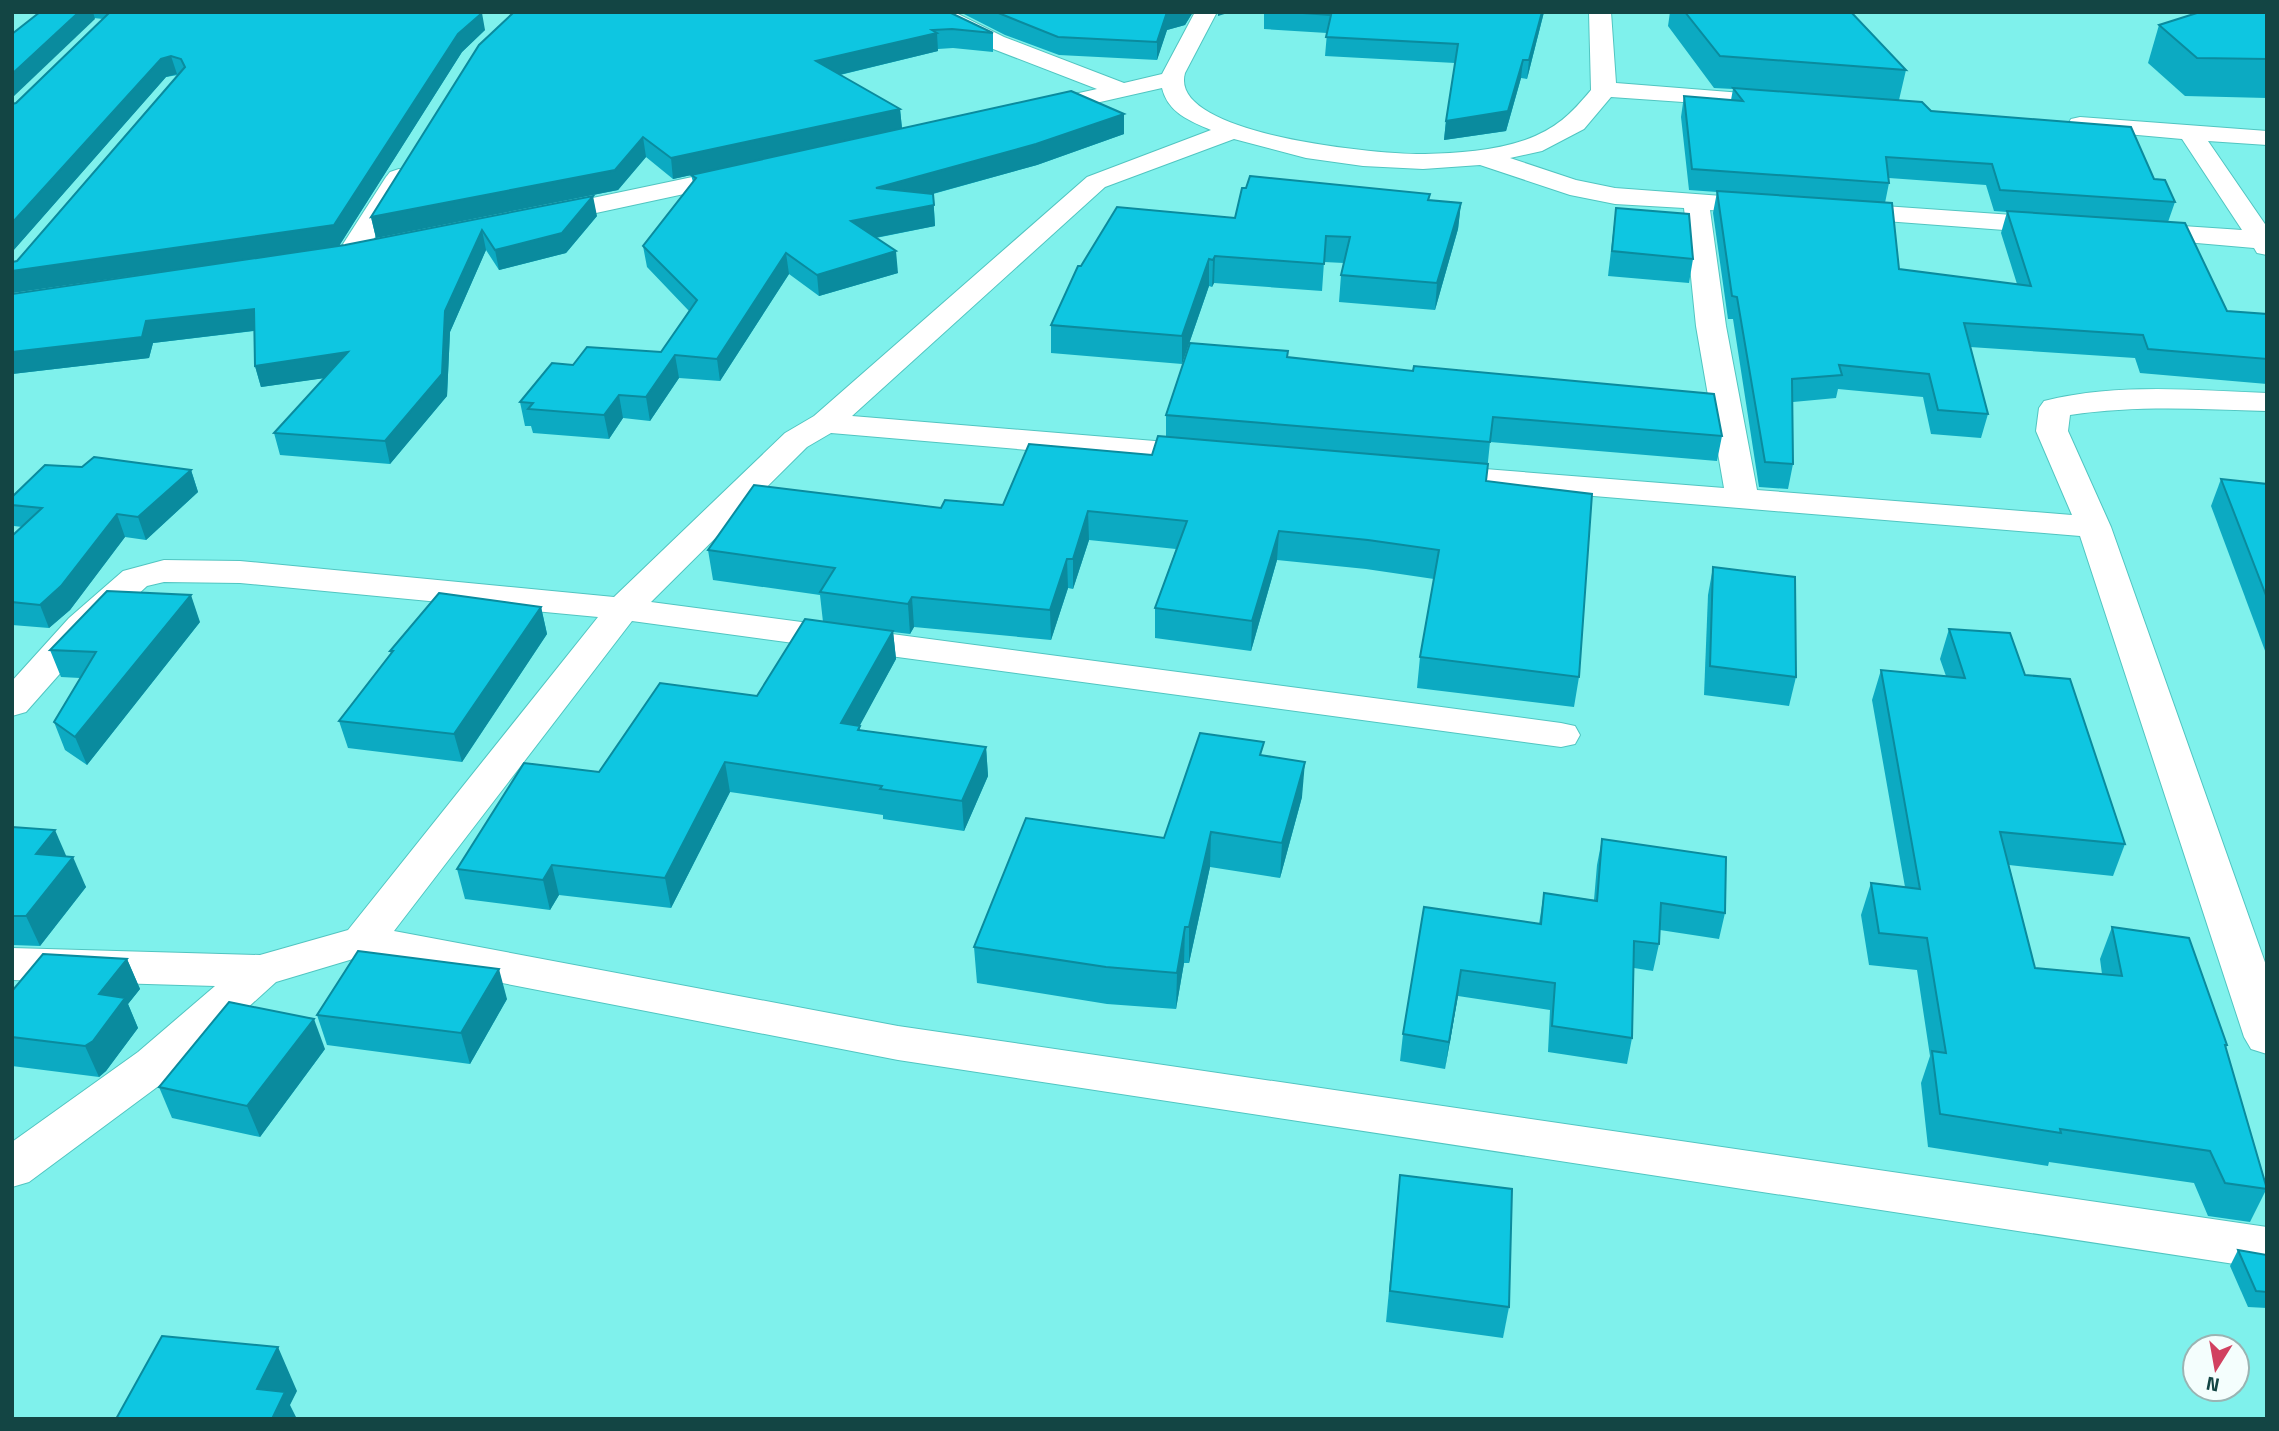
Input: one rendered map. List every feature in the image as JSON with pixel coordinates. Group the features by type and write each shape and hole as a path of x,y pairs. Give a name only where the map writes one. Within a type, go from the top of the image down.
{"street":[{"path":"937,12 996,42 1121,90"},
{"path":"1206,12 1172,79 1175,96 1186,109 1231,131 1298,151 1362,160 1440,162 1481,157 1556,137 1584,120 1604,89 1600,12"},
{"path":"1014,114 1172,79"},
{"path":"1604,89 1800,103"},
{"path":"2050,122 2267,138"},
{"path":"363,941 623,609 796,440 825,423 1096,182 1231,131"},
{"path":"2190,132 2264,243"},
{"path":"1481,157 1570,187 1615,196 1793,208"},
{"path":"350,256 408,162"},
{"path":"515,222 759,171"},
{"path":"1696,201 1711,326 1742,498"},
{"path":"1820,210 2082,228"},
{"path":"2110,229 2264,243"},
{"path":"323,259 378,250"},
{"path":"2267,402 2134,398 2055,408 2052,431 2094,527 2267,1037"},
{"path":"825,423 1238,458"},
{"path":"1403,472 1664,495 1742,498 2094,527"},
{"path":"12,704 82,626 135,578 164,571 240,572 623,609 1561,735"},
{"path":"12,964 260,971 363,941 898,1043 2267,1248"},
{"path":"12,1168 155,1064 260,971"}],"building":[{"path":"40,12 79,12 12,74 12,34"},
{"path":"110,12 482,13 458,34 334,225 12,271 12,262 17,261 185,67 181,59 171,56 161,59 12,223 12,104"},
{"path":"514,12 949,12 993,33 932,30 937,33 816,61 900,109 671,158 643,137 615,170 371,217 479,45"},
{"path":"996,12 1167,12 1157,42 1058,37"},
{"path":"1289,12 1542,12 1529,60 1523,60 1508,111 1446,121 1458,44 1326,37 1331,15"},
{"path":"1685,12 1851,12 1906,70 1720,56"},
{"path":"2200,12 2267,12 2267,59 2197,58 2159,25"},
{"path":"1733,88 1922,102 1931,111 2131,127 2154,179 2165,180 2175,202 2000,190 1992,164 1886,157 1889,183 1692,169 1684,96 1743,101"},
{"path":"1071,91 1124,114 1036,144 876,188 933,194 934,205 851,221 896,251 817,275 786,253 717,359 675,355 646,397 619,395 604,415 528,409 533,403 520,402 552,363 573,365 587,347 661,352 697,300 643,246 696,178 691,175"},
{"path":"1250,176 1430,194 1428,200 1461,203 1437,283 1341,275 1350,237 1326,236 1324,264 1215,256 1213,260 1209,259 1182,336 1051,325 1078,266 1081,266 1117,207 1235,218 1242,188 1246,188"},
{"path":"1717,191 1892,203 1899,269 2031,286 2007,211 2185,223 2227,311 2267,314 2267,359 2148,349 2143,335 1964,323 1988,414 1938,410 1929,374 1839,365 1842,375 1792,379 1793,464 1765,462 1737,297 1732,296"},
{"path":"593,196 562,233 495,250 482,230 445,311 442,374 385,441 274,433 348,352 255,366 254,309 146,321 142,337 12,352 12,294 345,245"},
{"path":"1616,208 1689,214 1693,259 1612,251"},
{"path":"1190,343 1288,351 1287,357 1413,371 1414,366 1714,394 1722,436 1493,417 1490,442 1166,415"},
{"path":"1158,436 1488,464 1486,481 1592,494 1579,677 1420,657 1439,550 1279,531 1252,621 1155,608 1187,521 1088,511 1073,559 1067,559 1050,610 912,597 908,604 820,592 835,568 708,550 754,485 941,508 945,500 1003,505 1029,444 1152,455"},
{"path":"94,457 191,470 138,517 117,514 61,586 40,605 12,602 12,536 42,508 12,505 12,497 45,465 82,467"},
{"path":"2221,479 2267,484 2267,598"},
{"path":"1713,567 1795,577 1796,677 1710,666"},
{"path":"107,591 191,595 75,737 54,722 96,652 50,650"},
{"path":"439,593 541,607 454,734 339,721 393,651 390,651"},
{"path":"805,619 893,631 841,723 860,726 858,730 986,747 962,801 725,762 665,878 552,865 543,880 457,869 524,763 599,772 660,683 757,696"},
{"path":"1949,629 2010,633 2025,675 2070,679 2125,844 2000,832 2035,968 2122,976 2112,927 2189,938 2227,1045 2267,1189 2225,1183 2210,1151 2060,1129 2061,1133 1940,1114 1932,1051 1946,1053 1927,938 1879,933 1871,883 1920,889 1881,670 1965,678"},
{"path":"1200,733 1264,742 1260,755 1305,762 1282,843 1211,832 1189,927 1185,927 1177,973 1106,967 974,947 1026,818 1164,838"},
{"path":"12,827 55,830 36,854 73,857 26,916 12,916"},
{"path":"1602,839 1726,857 1725,913 1661,903 1659,944 1634,941 1632,1038 1552,1026 1555,983 1461,970 1449,1042 1403,1034 1424,907 1541,924 1544,893 1597,901"},
{"path":"358,951 499,969 461,1033 317,1015"},
{"path":"43,954 127,959 99,994 125,998 93,1041 85,1046 12,1037 12,991"},
{"path":"229,1002 314,1019 247,1106 159,1087"},
{"path":"1400,1175 1512,1189 1509,1307 1390,1291"},
{"path":"2238,1250 2267,1255 2267,1292 2256,1291"},
{"path":"162,1336 278,1347 257,1389 285,1392 272,1419 116,1419"}]}
